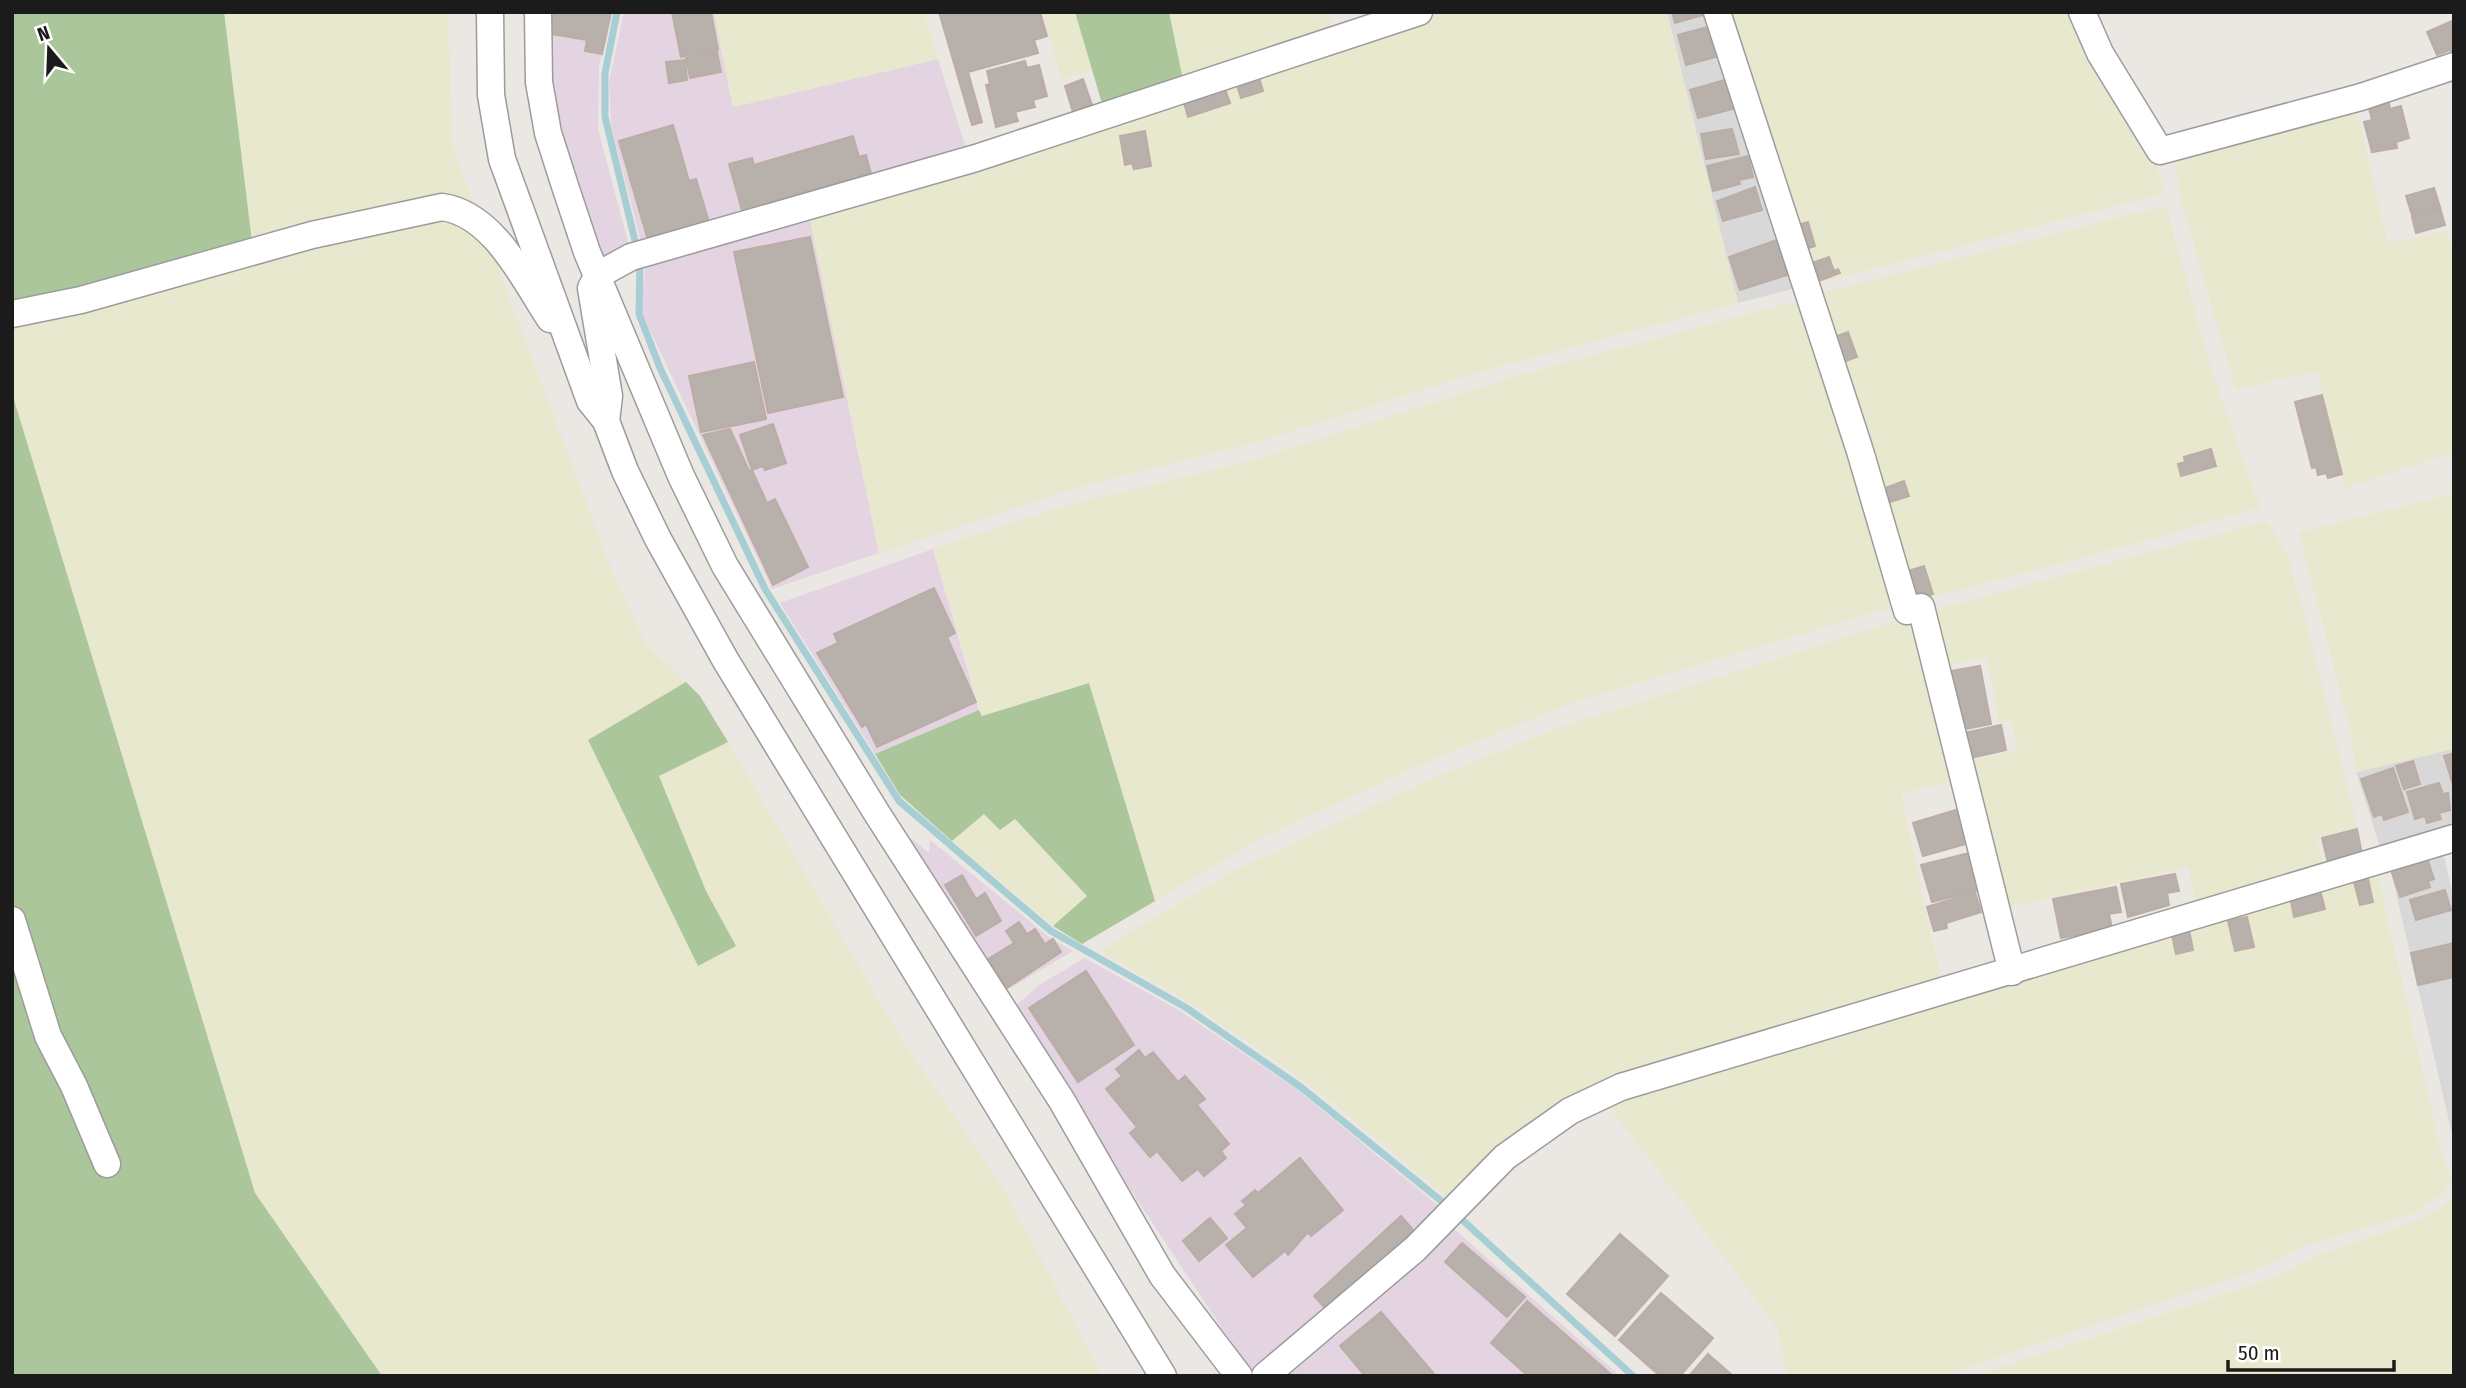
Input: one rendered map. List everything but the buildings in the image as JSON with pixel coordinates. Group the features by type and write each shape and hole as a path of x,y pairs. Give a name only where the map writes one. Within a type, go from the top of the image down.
{"street":[{"path":"490,12 491,95 502,159 590,401 606,421 625,471 684,590 812,805 1163,1376"},
{"path":"538,12 539,82 548,133 587,252 681,476 725,566 976,971 1062,1101 1162,1275 1239,1376"},
{"path":"606,421 609,396 591,288 598,275 639,254 975,158 1419,12"},
{"path":"1717,12 1860,451 1907,611 1921,607 2012,972"},
{"path":"2082,12 2100,52 2160,151 2361,97 2454,66"},
{"path":"12,314 81,300 312,234 443,208 462,212 479,222 509,258 551,321 569,339"},
{"path":"1265,1376 1415,1249 1505,1157 1570,1111 1621,1087 2454,838"},
{"path":"12,920 48,1036 74,1086 107,1164"}],"shaded area":[{"path":"545,12 613,12 599,67 598,129 630,250 608,257 595,249 555,127"},
{"path":"624,12 714,12 733,107 938,59 967,152 642,246 611,125 609,82"},
{"path":"1667,12 1711,12 1799,287 1738,303"},
{"path":"809,215 879,553 772,589 642,313 642,297 646,262"},
{"path":"933,549 979,710 875,754 780,603"},
{"path":"2454,749 2454,827 2381,850 2356,772"},
{"path":"904,833 929,853 930,840 1049,937 1073,951 1012,987 998,991"},
{"path":"2442,847 2454,901 2454,1142 2389,863"},
{"path":"1085,958 1180,1011 1298,1090 1442,1209 1262,1369 1249,1369 1130,1189 1035,1035 1012,1009 1039,985"},
{"path":"1453,1228 1620,1376 1280,1376 1327,1334 1334,1338"}],"green space":[{"path":"12,12 224,12 252,242 12,318"},
{"path":"224,12 448,12 452,145 613,574 647,646 686,682 588,740 698,966 736,945 706,891 659,776 728,742 902,1040 1007,1194 1102,1376 382,1376 255,1193 12,393 12,318 252,242"},
{"path":"714,12 924,12 938,59 733,107"},
{"path":"1043,12 1075,12 1092,70 1061,79"},
{"path":"1075,12 1169,12 1183,80 1103,107"},
{"path":"1169,12 1327,12 1333,29 1183,80"},
{"path":"1441,12 1667,12 1738,303 1472,374 1268,439 1078,487 879,553 809,215"},
{"path":"1724,12 2074,12 2155,161 2165,193 1811,285"},
{"path":"2356,109 2388,243 2447,231 2454,258 2454,452 2345,488 2317,371 2236,390 2181,200 2173,156"},
{"path":"2166,206 2211,369 2260,507 2148,540 1918,601 1813,295"},
{"path":"1801,300 1896,606 1571,703 1427,762 1261,838 1155,901 1089,683 982,716 933,549 1068,505 1260,458 1523,374"},
{"path":"12,393 255,1193 382,1376 12,1376"},
{"path":"2454,493 2454,749 2356,772 2351,732 2299,533"},
{"path":"2267,521 2286,553 2301,603 2357,827 2317,837 2324,867 2197,905 2188,867 2003,909 1966,761 2017,751 2012,721 2000,723 1986,657 1944,666 1932,617 1937,609"},
{"path":"1906,618 1917,624 1954,781 1901,793 1941,979 1605,1084 1532,1121 1447,1197 1316,1089 1191,1003 1105,954 1103,950 1234,871 1426,781 1554,729"},
{"path":"686,682 700,696 728,742 659,776 706,891 736,946 698,966 588,740"},
{"path":"1089,683 1155,901 1082,944 1053,926 1087,896 1015,819 1000,830 984,814 952,841 900,795 875,754 979,710 982,716"},
{"path":"984,814 1015,819 1087,897 1053,926 952,841"},
{"path":"2376,869 2442,1155 2452,1179 2444,1192 2412,1214 2307,1245 2262,1268 1942,1376 1787,1376 1777,1327 1609,1106 1671,1082"},
{"path":"2454,1195 2454,1376 1975,1376 2273,1278 2314,1257 2416,1221 2439,1209"}],"waterway":[{"path":"617,12 605,73 605,117 637,249"},
{"path":"640,261 639,314 660,368 765,589 899,801 1051,931 1185,1007 1302,1088 1445,1204 1633,1376"}]}
